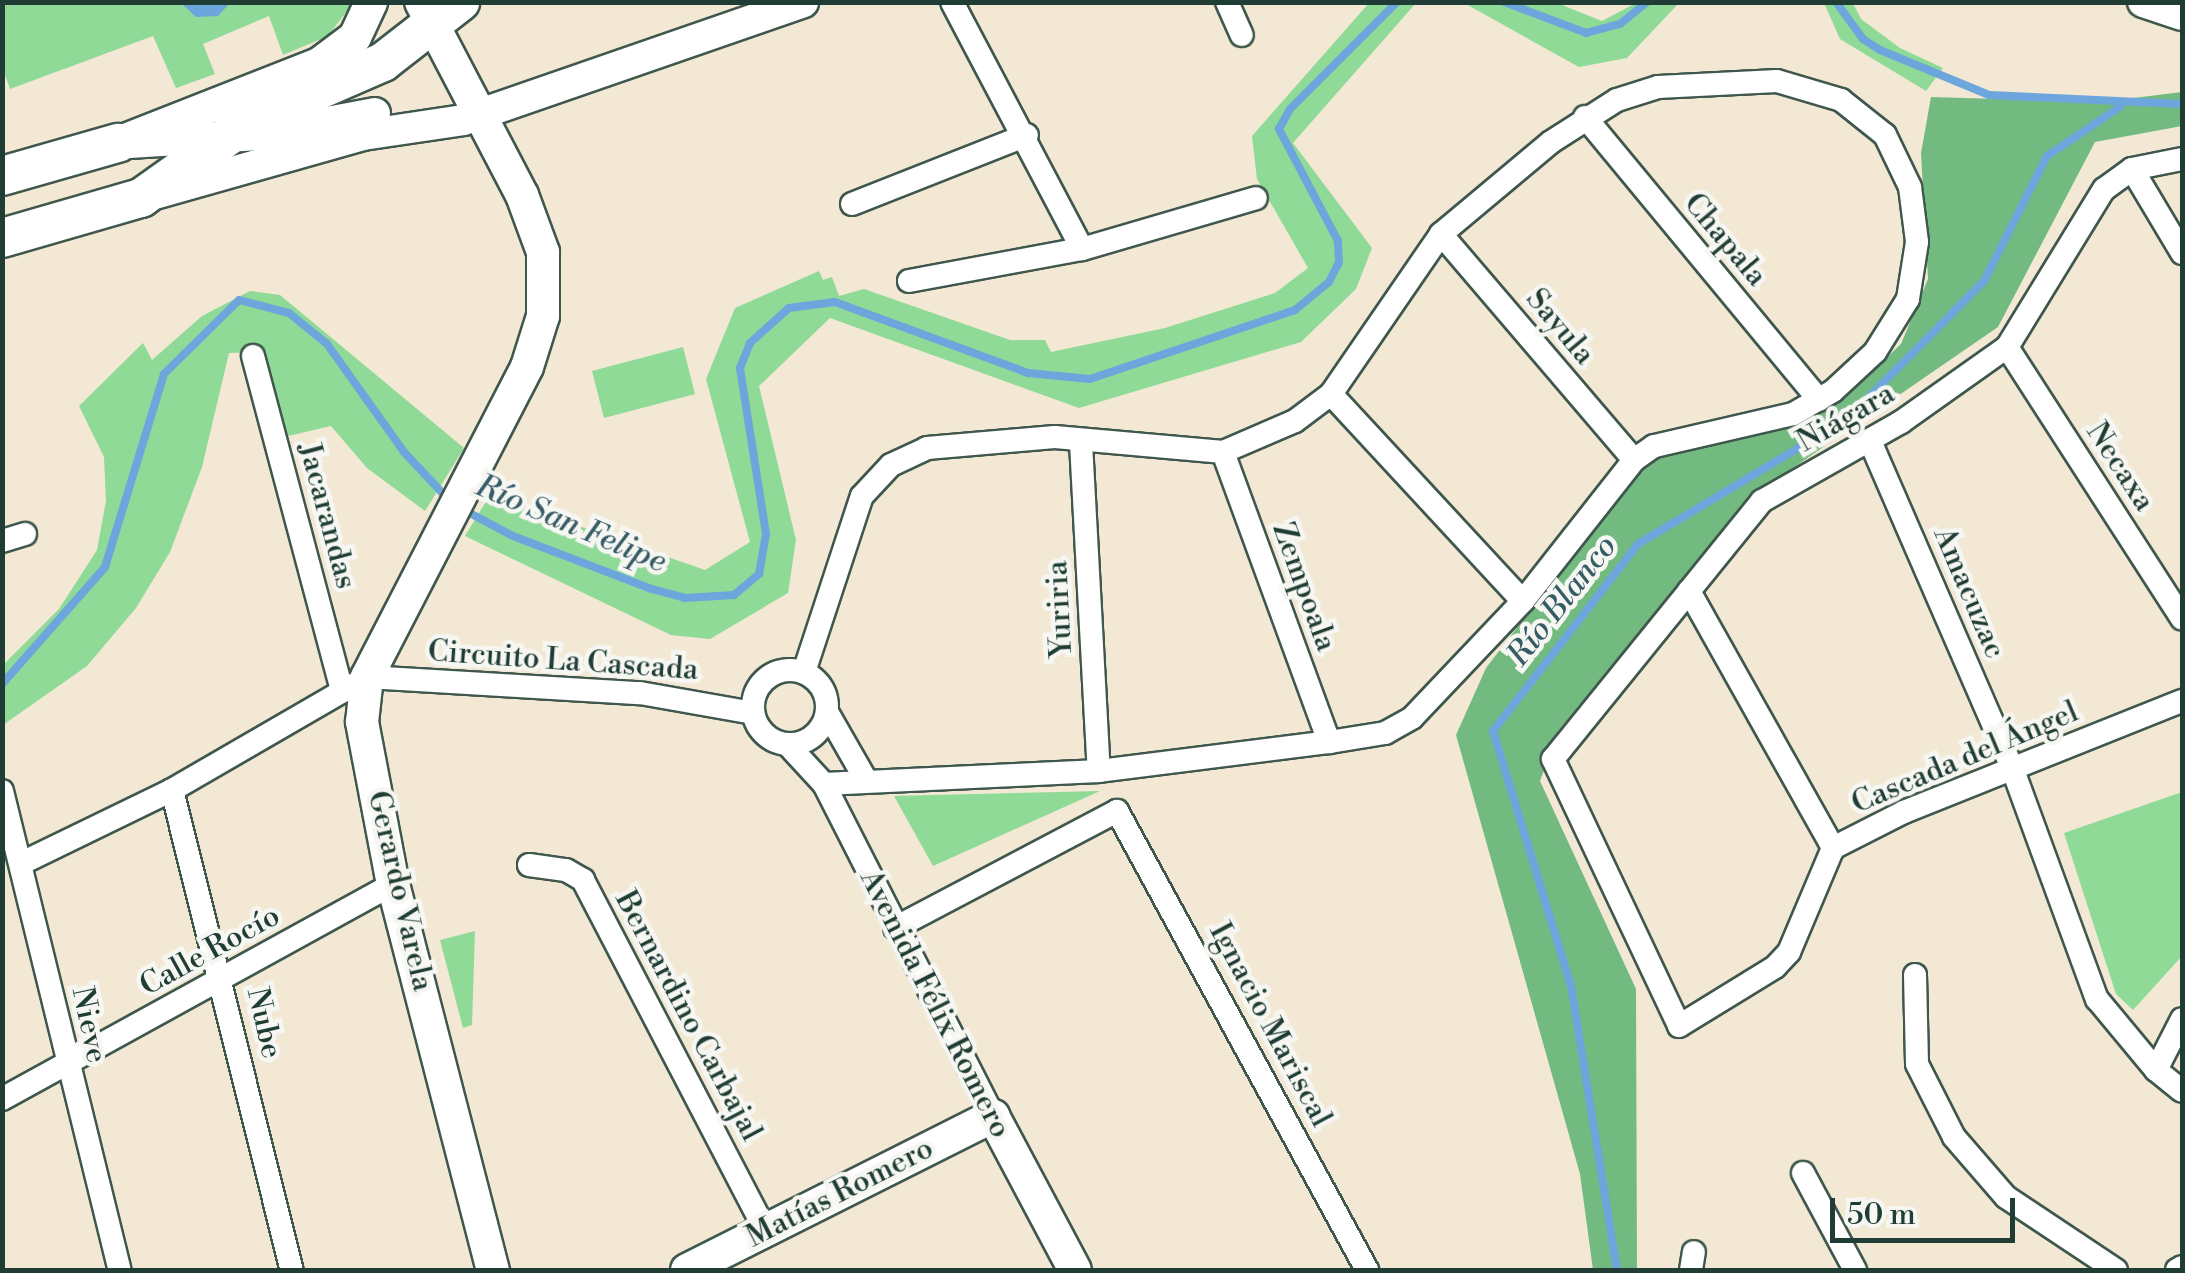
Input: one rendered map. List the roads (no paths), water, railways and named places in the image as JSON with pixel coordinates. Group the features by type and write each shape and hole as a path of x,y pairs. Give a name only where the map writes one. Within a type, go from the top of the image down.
{"main road":[{"path":"2,176 118,144 334,56 363,26 371,2"},
{"path":"2,238 141,198 221,138 362,74 438,10 480,114"},
{"name":"Gerardo Varela","path":"480,114 543,252 542,316 484,460 354,684 394,884 493,1270"},
{"name":"Matías Romero","path":"687,1270 993,1116"},
{"name":"Avenida Félix Romero","path":"993,1116 1075,1270"}],"street":[{"path":"141,198 332,142 480,114 802,2"},
{"path":"952,2 1027,135 1082,249"},
{"path":"1227,2 1242,35"},
{"path":"2143,2 2182,15"},
{"path":"804,672 862,496 892,465 928,448 1055,437 1081,443 1222,452 1295,422 1331,394 1442,234 1585,117 1658,87 1777,80 1841,100 1885,135 1910,188 1917,242 1908,299 1875,352 1819,400 1766,422 1654,446 1634,460 1523,601 1412,718 1384,733 1099,771 824,784"},
{"path":"118,144 221,138 436,104 480,114"},
{"name":"Chapala","path":"1585,117 1819,400"},
{"path":"852,204 1027,135"},
{"path":"2182,159 2132,169 2182,253"},
{"name":"Niágara","path":"1679,1026 1553,760 1762,501 1870,440 2007,348 2104,189 2132,169"},
{"path":"909,281 1082,249 1256,198"},
{"name":"Sayula","path":"1442,234 1634,460"},
{"name":"Necaxa","path":"2007,348 2182,619"},
{"name":"Jacarandas","path":"253,356 354,684"},
{"path":"1331,394 1523,601"},
{"name":"Amacuzac","path":"1870,440 2012,770 2097,998 2156,1070 2182,1091"},
{"name":"Yuriria","path":"1081,443 1099,771"},
{"name":"Zempoala","path":"1222,452 1329,742"},
{"path":"1689,590 1832,848"},
{"path":"828,712 806,742 788,745 770,739 753,713 760,683 788,669 804,672 826,694 828,712 866,780"},
{"path":"24,862 172,790 354,684"},
{"name":"Circuito La Cascada","path":"354,684 640,693 753,713"},
{"name":"Cascada del Ángel","path":"1679,1026 1775,968 1788,952 1832,848 2182,701"},
{"name":"Avenida Félix Romero","path":"788,745 824,784 993,1116"},
{"name":"Nube","path":"172,790 292,1270"},
{"name":"Nieve","path":"2,791 24,862 66,1065 120,1270"},
{"name":"Ignacio Mariscal","path":"895,928 1117,811 1368,1270"},
{"name":"Bernardino Carbajal","path":"529,865 566,870 583,880 766,1231"},
{"name":"Calle Rocío","path":"2,1099 394,884"},
{"path":"1914,975 1917,1064 1954,1138 2006,1196 2116,1270"},
{"path":"2156,1070 2182,1019"},
{"path":"1803,1174 1855,1270"}],"water":[{"path":"181,3 230,3 218,16 196,17"}],"waterway":[{"name":"Río San Felipe","path":"464,510 513,536 652,589 685,598 734,595 759,574 766,534 740,368 750,343 789,308 835,302 1028,373 1090,379 1295,310 1329,282 1339,262 1338,241 1279,129 1290,109 1397,2"},
{"name":"Río San Felipe","path":"1504,2 1586,33 1620,24 1647,2"},
{"name":"Río San Felipe","path":"1836,2 1863,39 1880,50 1989,95 2182,104"},
{"name":"Río Blanco","path":"1617,1270 1571,986 1493,731 1638,544 1847,419 1984,281 2047,156 2121,106"},
{"name":"Río San Felipe","path":"2,684 105,567 164,374 239,300 289,313 327,344 404,452 448,499"}]}
